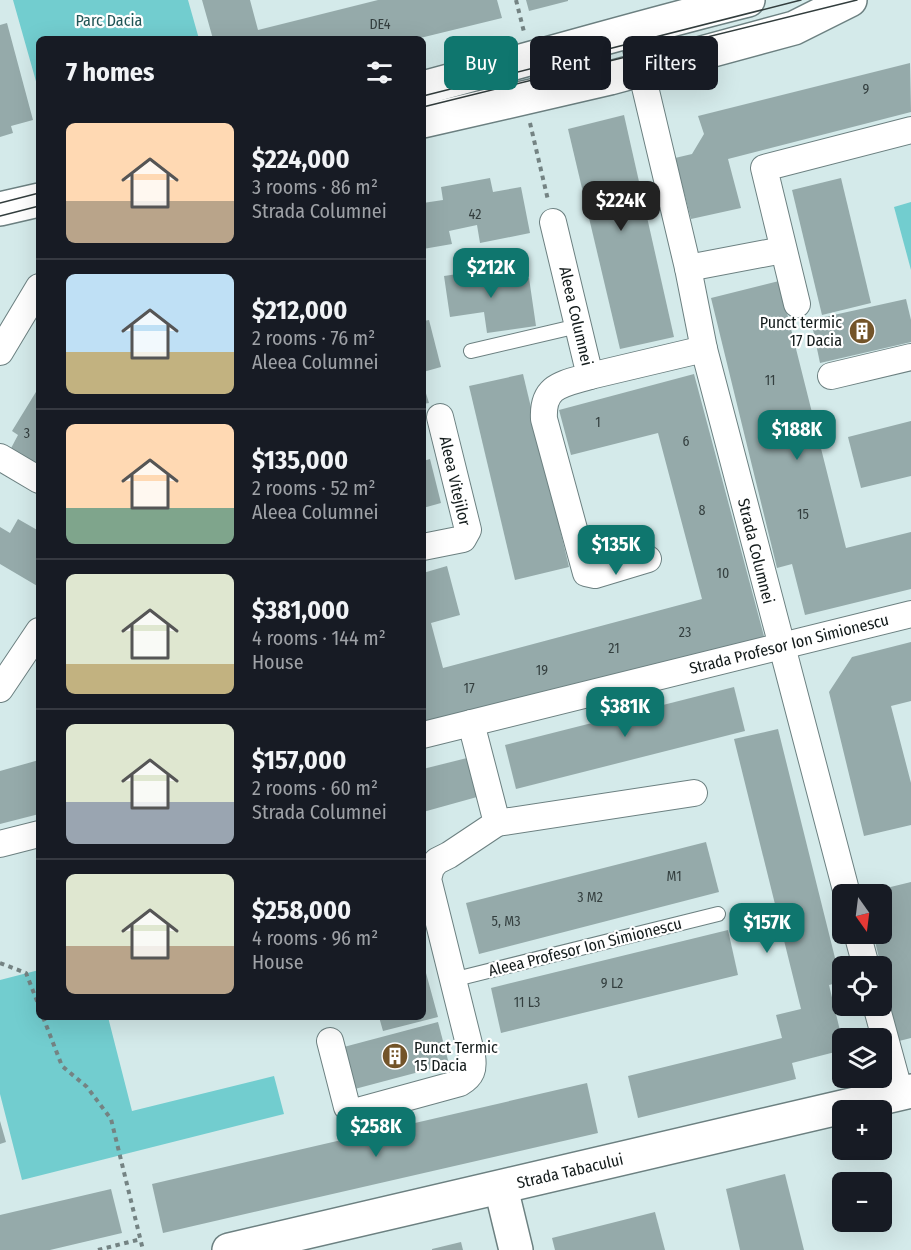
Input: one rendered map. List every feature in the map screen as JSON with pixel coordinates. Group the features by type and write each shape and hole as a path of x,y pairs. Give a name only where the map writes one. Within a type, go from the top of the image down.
{"street":[{"path":"426,87 748,0"},
{"path":"718,48 794,28 850,0"},
{"name":"Strada Columnei","path":"632,32 633,36"},
{"path":"426,120 623,74"},
{"name":"Strada Columnei","path":"647,90 688,268 704,349 780,646 844,884"},
{"path":"797,304 764,168 911,130"},
{"path":"0,209 36,201"},
{"name":"Aleea Columnei","path":"553,222 590,376"},
{"path":"688,268 783,250"},
{"path":"0,352 36,291"},
{"name":"Aleea Columnei","path":"648,559 595,575 586,573 544,419 543,405 547,394 558,386 590,376 704,349"},
{"path":"831,376 911,357"},
{"name":"Aleea Vitejilor","path":"426,546 463,539 468,530 440,417"},
{"path":"0,457 36,478"},
{"name":"Strada Profesor Ion Simionescu","path":"426,734 911,614"},
{"path":"0,689 36,635"},
{"path":"471,723 497,823"},
{"path":"330,1041 347,1107 354,1112 460,1083 467,1079 472,1072 473,1065 428,879 431,868 437,861 497,823 694,793"},
{"path":"0,844 36,835"},
{"path":"880,1016 905,1092"},
{"name":"Strada Tabacului","path":"229,1250 905,1092"},
{"path":"501,1188 516,1250"}],"lane":[{"path":"471,351 578,326"},
{"name":"Aleea Profesor Ion Simionescu","path":"452,980 718,914"}],"path":[{"path":"516,0 524,33"},
{"path":"529,120 553,222"},
{"path":"0,963 26,973 36,998"},
{"path":"44,1020 62,1066 87,1088 111,1119 143,1250"},
{"path":"98,1250 141,1239"}],"green space":[{"name":"Parc Dacia","path":"13,0 188,0 198,36 36,36 36,81"},
{"path":"911,202 911,270 894,207"},
{"path":"36,971 36,1020 109,1020 132,1111 274,1076 284,1114 22,1180 0,1094 0,980"}],"building":[{"path":"202,0 250,0 258,30 378,0 497,0 502,18 426,37 212,36"},
{"path":"526,0 568,0 568,1 529,11"},
{"path":"7,23 33,120 11,126 13,133 0,137 0,25"},
{"path":"910,63 911,112 728,159 741,208 691,219 675,158 692,154 704,134 698,116"},
{"path":"624,115 674,337 620,349 568,129"},
{"path":"490,178 493,192 521,187 530,233 480,243 477,225 449,231 452,244 426,248 426,203 443,200 441,187"},
{"path":"841,178 871,303 822,315 792,190"},
{"path":"498,268 500,282 529,278 536,326 487,333 484,312 450,317 444,276"},
{"path":"779,281 846,548 911,532 911,589 805,615 792,564 777,568 711,298"},
{"name":"Punct termic 17 Dacia","path":"906,299 911,320 911,342 820,363 811,320"},
{"path":"426,320 429,320 441,367 426,371"},
{"path":"523,374 569,567 515,580 469,386"},
{"path":"694,374 765,640 426,729 426,572 447,566 460,615 431,623 443,668 702,599 658,433 571,455 559,410"},
{"path":"36,392 36,471 8,454 18,435 12,431"},
{"path":"911,421 911,476 861,488 848,437"},
{"path":"430,459 441,503 426,507 426,460"},
{"path":"18,519 36,529 36,585 0,564 0,527 10,533"},
{"path":"911,642 911,701 891,706 911,783 911,825 864,836 829,692 852,657"},
{"path":"734,687 745,731 516,789 505,745"},
{"path":"778,729 835,956 832,956 832,984 829,985 832,1016 836,1016 839,1028 832,1028 832,1053 792,1063 796,1079 638,1118 628,1076 782,1038 776,1015 801,1009 734,739"},
{"path":"467,758 477,797 426,811 426,768"},
{"path":"36,761 36,815 0,824 0,771"},
{"path":"706,842 719,892 479,954 466,903"},
{"path":"911,882 911,1038 899,1041 892,1012 892,956 879,956 876,944 892,944 892,887"},
{"path":"728,930 738,975 501,1033 491,988"},
{"path":"426,973 438,1017 383,1031 380,1020 426,1020"},
{"name":"Punct Termic 15 Dacia","path":"438,1022 449,1064 351,1090 340,1048"},
{"path":"587,1083 598,1133 163,1233 152,1184"},
{"path":"0,1121 6,1142 0,1144"},
{"path":"785,1174 804,1250 740,1250 726,1189"},
{"path":"111,1189 122,1233 50,1250 0,1250 0,1215"},
{"path":"655,1212 665,1250 555,1250 552,1238"},
{"path":"461,1242 463,1250 432,1250 432,1249"}],"tram line":[{"path":"426,95 801,0"},
{"path":"426,106 857,0"},
{"path":"0,203 36,194"},
{"path":"0,216 36,207"}],"place":[{"name":"Punct termic 17 Dacia","path":"862,331"},
{"name":"Punct Termic 15 Dacia","path":"395,1056"}]}
